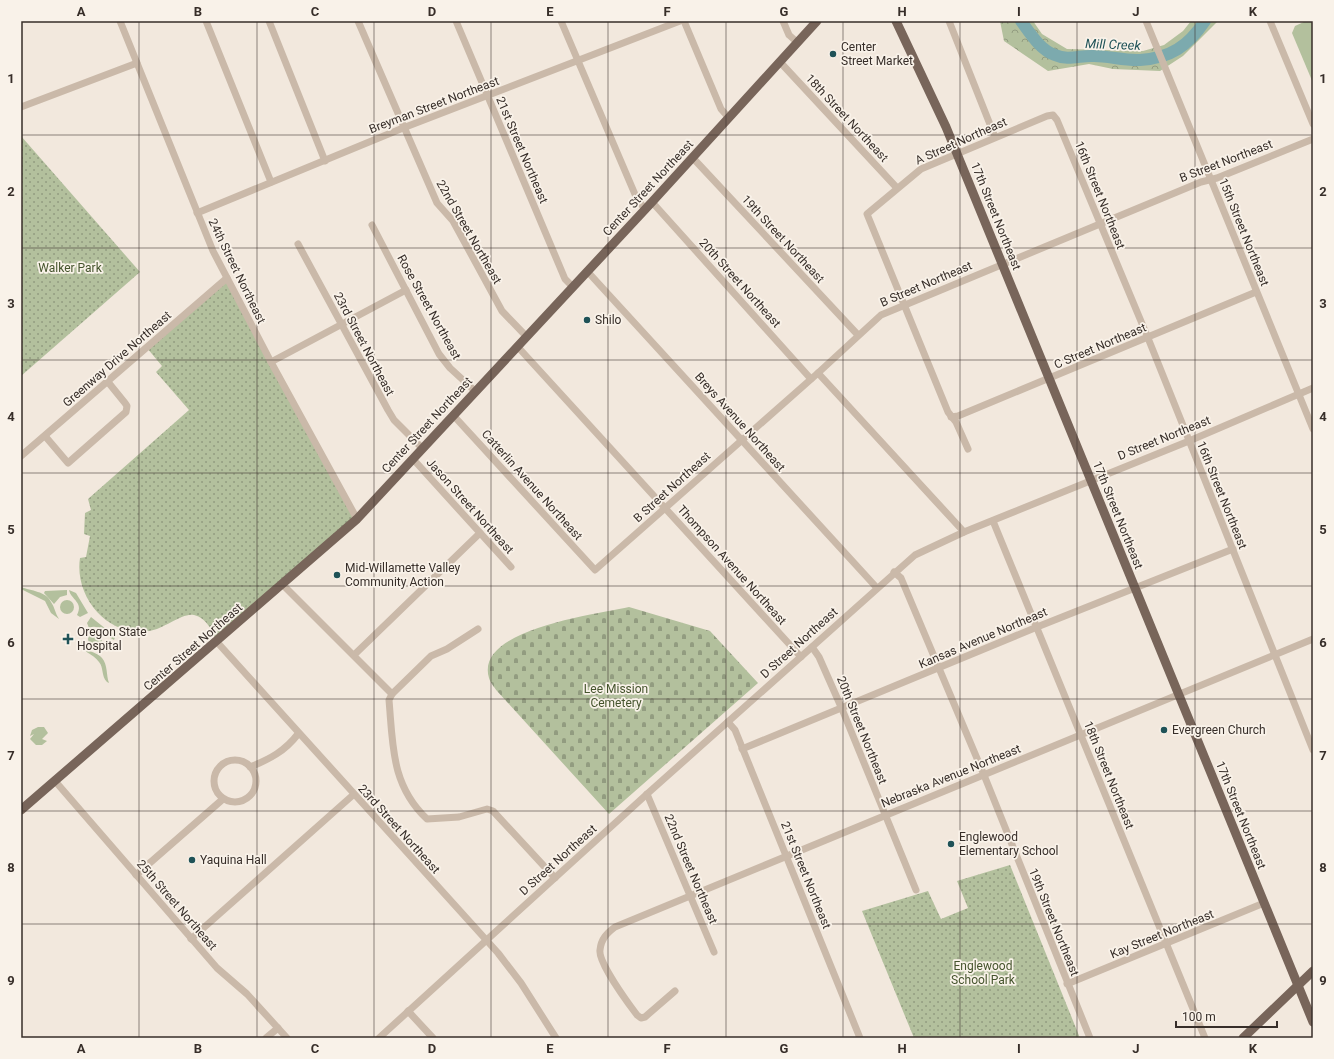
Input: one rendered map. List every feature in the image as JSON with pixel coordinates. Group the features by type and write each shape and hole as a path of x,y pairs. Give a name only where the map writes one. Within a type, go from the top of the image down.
{"main road":[{"name":"Center Street Northeast","path":"21,810 283,585 357,519 572,286 652,202 817,21"},
{"name":"17th Street Northeast","path":"896,21 957,153 1313,1022"},
{"path":"1243,1038 1313,970"}],"street":[{"name":"24th Street Northeast","path":"120,21 213,251 271,362 357,519"},
{"path":"206,21 271,182"},
{"path":"269,21 325,160"},
{"name":"22nd Street Northeast","path":"358,21 403,128 437,203 453,221 502,311 526,336"},
{"name":"21st Street Northeast","path":"456,21 565,279 572,286"},
{"path":"561,21 637,199 645,209"},
{"name":"Breyman Street Northeast","path":"197,213 403,128 680,21"},
{"path":"684,21 721,109 728,118"},
{"path":"784,21 789,35 798,43"},
{"path":"949,21 995,137"},
{"name":"15th Street Northeast","path":"1146,21 1313,429"},
{"path":"1270,21 1313,124"},
{"name":"18th Street Northeast","path":"780,62 897,188"},
{"path":"21,107 137,63"},
{"name":"A Street Northeast","path":"904,304 867,214 921,169 995,137 1048,116 1054,116"},
{"name":"16th Street Northeast","path":"1054,116 1057,120 1148,338 1313,750"},
{"name":"B Street Northeast","path":"595,570 818,373 881,315 1002,263 1313,139"},
{"name":"19th Street Northeast","path":"692,157 858,335"},
{"name":"20th Street Northeast","path":"652,202 811,379"},
{"name":"Rose Street Northeast","path":"372,225 445,363 475,391"},
{"name":"23rd Street Northeast","path":"298,244 394,420 422,448"},
{"name":"Breys Avenue Northeast","path":"587,270 877,588"},
{"name":"Greenway Drive Northeast","path":"21,456 227,278"},
{"path":"271,362 406,290"},
{"name":"C Street Northeast","path":"951,417 958,416 1049,379 1256,292"},
{"path":"904,304 951,417 956,422 968,449"},
{"name":"Thompson Avenue Northeast","path":"517,346 801,657"},
{"path":"818,373 964,532"},
{"path":"45,436 68,463 126,412 127,406 108,382"},
{"name":"D Street Northeast","path":"379,1038 894,572 915,555 964,532 1189,441 1313,388"},
{"name":"Catterlin Avenue Northeast","path":"453,415 595,570"},
{"name":"Jason Street Northeast","path":"413,458 511,567"},
{"name":"18th Street Northeast","path":"993,521 1165,945 1205,1038"},
{"path":"354,655 480,534"},
{"name":"Kansas Avenue Northeast","path":"742,749 842,709 1037,627 1233,549"},
{"name":"19th Street Northeast","path":"894,572 901,578 940,668 1090,1038"},
{"path":"283,585 392,694"},
{"path":"478,629 447,649 431,656 392,694 390,700 398,775 403,788 424,817 430,820 459,817 487,809 493,811 555,878"},
{"name":"Nebraska Avenue Northeast","path":"675,991 649,1014 640,1018 633,1010 607,970 600,951 602,941 607,933 615,927 1313,639"},
{"name":"23rd Street Northeast","path":"217,642 298,734 486,940 521,983 556,1038"},
{"name":"20th Street Northeast","path":"812,647 819,657 842,709 916,890"},
{"name":"21st Street Northeast","path":"728,722 735,730 860,1038"},
{"path":"250,767 278,754 286,748 298,734"},
{"path":"232,760 239,760 250,767 256,779 253,792 243,801 236,803 223,799 215,789 214,775 221,765 232,760"},
{"name":"25th Street Northeast","path":"55,781 216,968 247,994 287,1038"},
{"name":"22nd Street Northeast","path":"648,794 714,952"},
{"path":"191,939 354,795"},
{"path":"136,875 223,799"},
{"name":"Kay Street Northeast","path":"1067,984 1264,903"},
{"path":"408,1011 433,1038"},
{"path":"266,1038 278,1028"}],"green space":[{"path":"1000,21 1033,21 1042,34 1067,49 1143,51 1164,45 1183,31 1191,21 1218,21 1183,56 1160,71 1113,69 1089,64 1048,71 1004,41"},
{"path":"1306,21 1313,21 1313,83 1292,33 1295,26"},
{"name":"Walker Park","path":"21,136 140,272 21,376"},
{"path":"227,278 357,519 217,642 206,622 194,615 184,616 155,630 134,631 120,628 97,612 88,600 82,587 80,558 86,557 90,536 84,534 85,513 91,510 88,499 189,410 156,372 162,366 147,348"},
{"path":"21,587 42,593 49,598 59,619 51,613 45,601 21,589"},
{"path":"67,590 67,595 60,597 54,604 44,593 45,591"},
{"path":"69,590 76,593 88,613 80,617 77,615 79,607"},
{"path":"64,600 70,600 74,604 74,610 70,614 64,614 60,610 60,604"},
{"name":"Lee Mission Cemetery","path":"629,607 710,631 758,683 609,814 497,691 489,678 489,661 500,647 519,636 542,627 592,614"},
{"path":"91,617 106,629 116,634 114,640 97,627 89,628 87,623"},
{"path":"92,632 98,632 102,636 102,642 98,646 92,646 88,642 88,636"},
{"path":"82,645 87,650 99,655 102,658 106,667 109,683 105,680 102,667 97,659 83,648"},
{"path":"38,727 44,727 48,733 42,739 47,741 42,745 36,745 30,739 34,734 30,736 32,730"},
{"name":"Englewood School Park","path":"1010,865 1080,1038 914,1038 862,911 928,891 941,919 968,908 957,881"}],"waterway":[{"name":"Mill Creek","path":"1021,21 1040,45 1050,53 1060,57 1070,58 1100,56 1134,60 1161,57 1178,49 1199,30 1205,21"}],"place":[{"name":"Center Street Market","path":"833,54"},
{"name":"Shilo","path":"587,320"},
{"name":"Mid-Willamette Valley Community Action","path":"337,575"},
{"name":"Oregon State Hospital","path":"68,639"},
{"name":"Evergreen Church","path":"1164,730"},
{"name":"Englewood Elementary School","path":"951,844"},
{"name":"Yaquina Hall","path":"192,860"}]}
